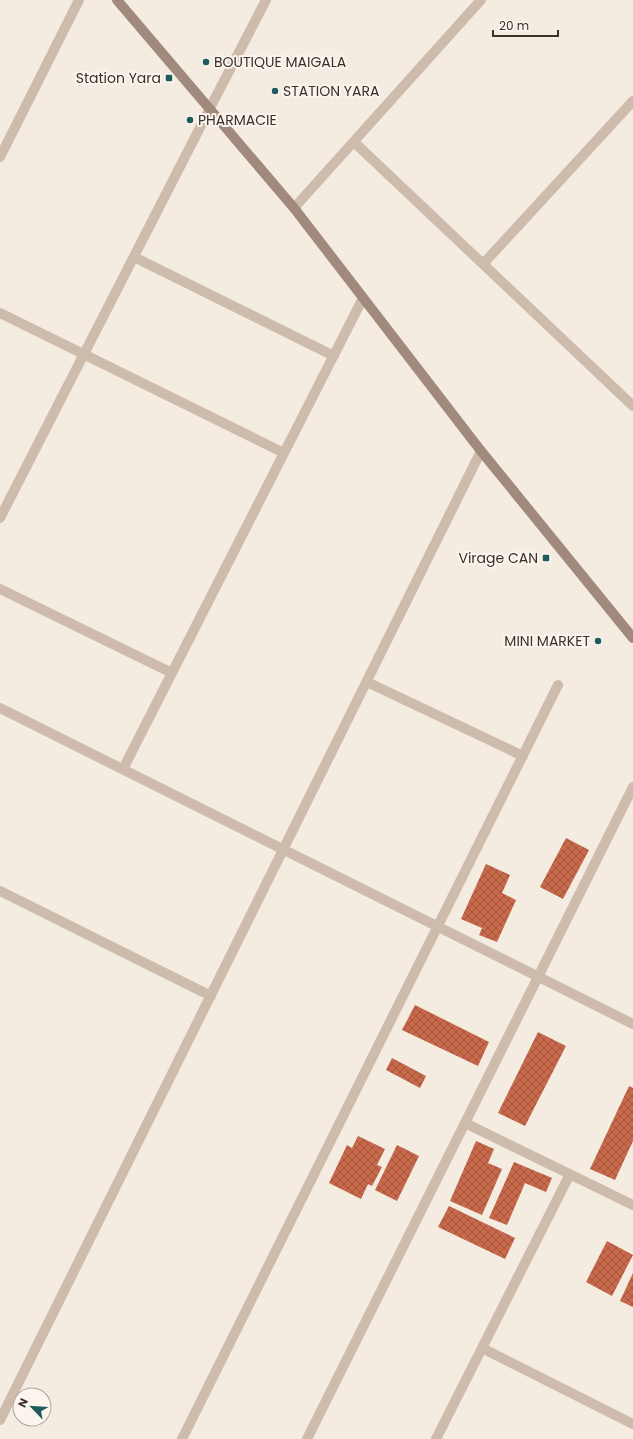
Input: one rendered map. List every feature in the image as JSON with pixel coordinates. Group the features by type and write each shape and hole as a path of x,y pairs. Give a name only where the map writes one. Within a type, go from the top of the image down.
{"main road":[{"path":"117,0 294,208 481,451 633,638"}],"street":[{"path":"0,157 79,0"},
{"path":"0,518 266,0"},
{"path":"294,208 481,0"},
{"path":"484,264 633,101"},
{"path":"354,142 633,406"},
{"path":"134,257 334,356"},
{"path":"123,769 363,298"},
{"path":"0,313 284,453"},
{"path":"0,1420 481,451"},
{"path":"0,588 172,673"},
{"path":"367,682 523,756"},
{"path":"182,1439 558,685"},
{"path":"0,708 633,1024"},
{"path":"308,1439 633,787"},
{"path":"0,891 210,996"},
{"path":"465,1123 633,1205"},
{"path":"436,1439 570,1174"},
{"path":"482,1348 633,1424"}],"building":[{"path":"566,838 589,850 563,899 540,887"},
{"path":"486,864 510,875 502,893 516,900 497,942 479,935 482,928 461,919"},
{"path":"415,1005 489,1042 478,1066 402,1030"},
{"path":"538,1032 566,1046 525,1126 498,1113"},
{"path":"392,1058 426,1076 420,1088 386,1070"},
{"path":"629,1086 633,1088 633,1141 615,1180 590,1169"},
{"path":"358,1136 385,1149 377,1165 382,1167 372,1186 368,1184 361,1199 329,1183 347,1145 352,1148"},
{"path":"476,1141 494,1149 488,1163 502,1169 482,1215 450,1201"},
{"path":"397,1145 419,1156 397,1201 375,1190"},
{"path":"514,1162 552,1178 546,1192 525,1183 507,1225 489,1218"},
{"path":"449,1206 515,1238 505,1259 438,1227"},
{"path":"607,1241 633,1255 612,1296 586,1282"},
{"path":"633,1273 633,1307 620,1301"}],"place":[{"name":"BOUTIQUE MAIGALA","path":"206,62"},
{"name":"Station Yara","path":"169,78"},
{"name":"STATION YARA","path":"275,91"},
{"name":"PHARMACIE","path":"190,120"},
{"name":"Virage CAN","path":"546,558"},
{"name":"MINI MARKET","path":"598,641"}]}
